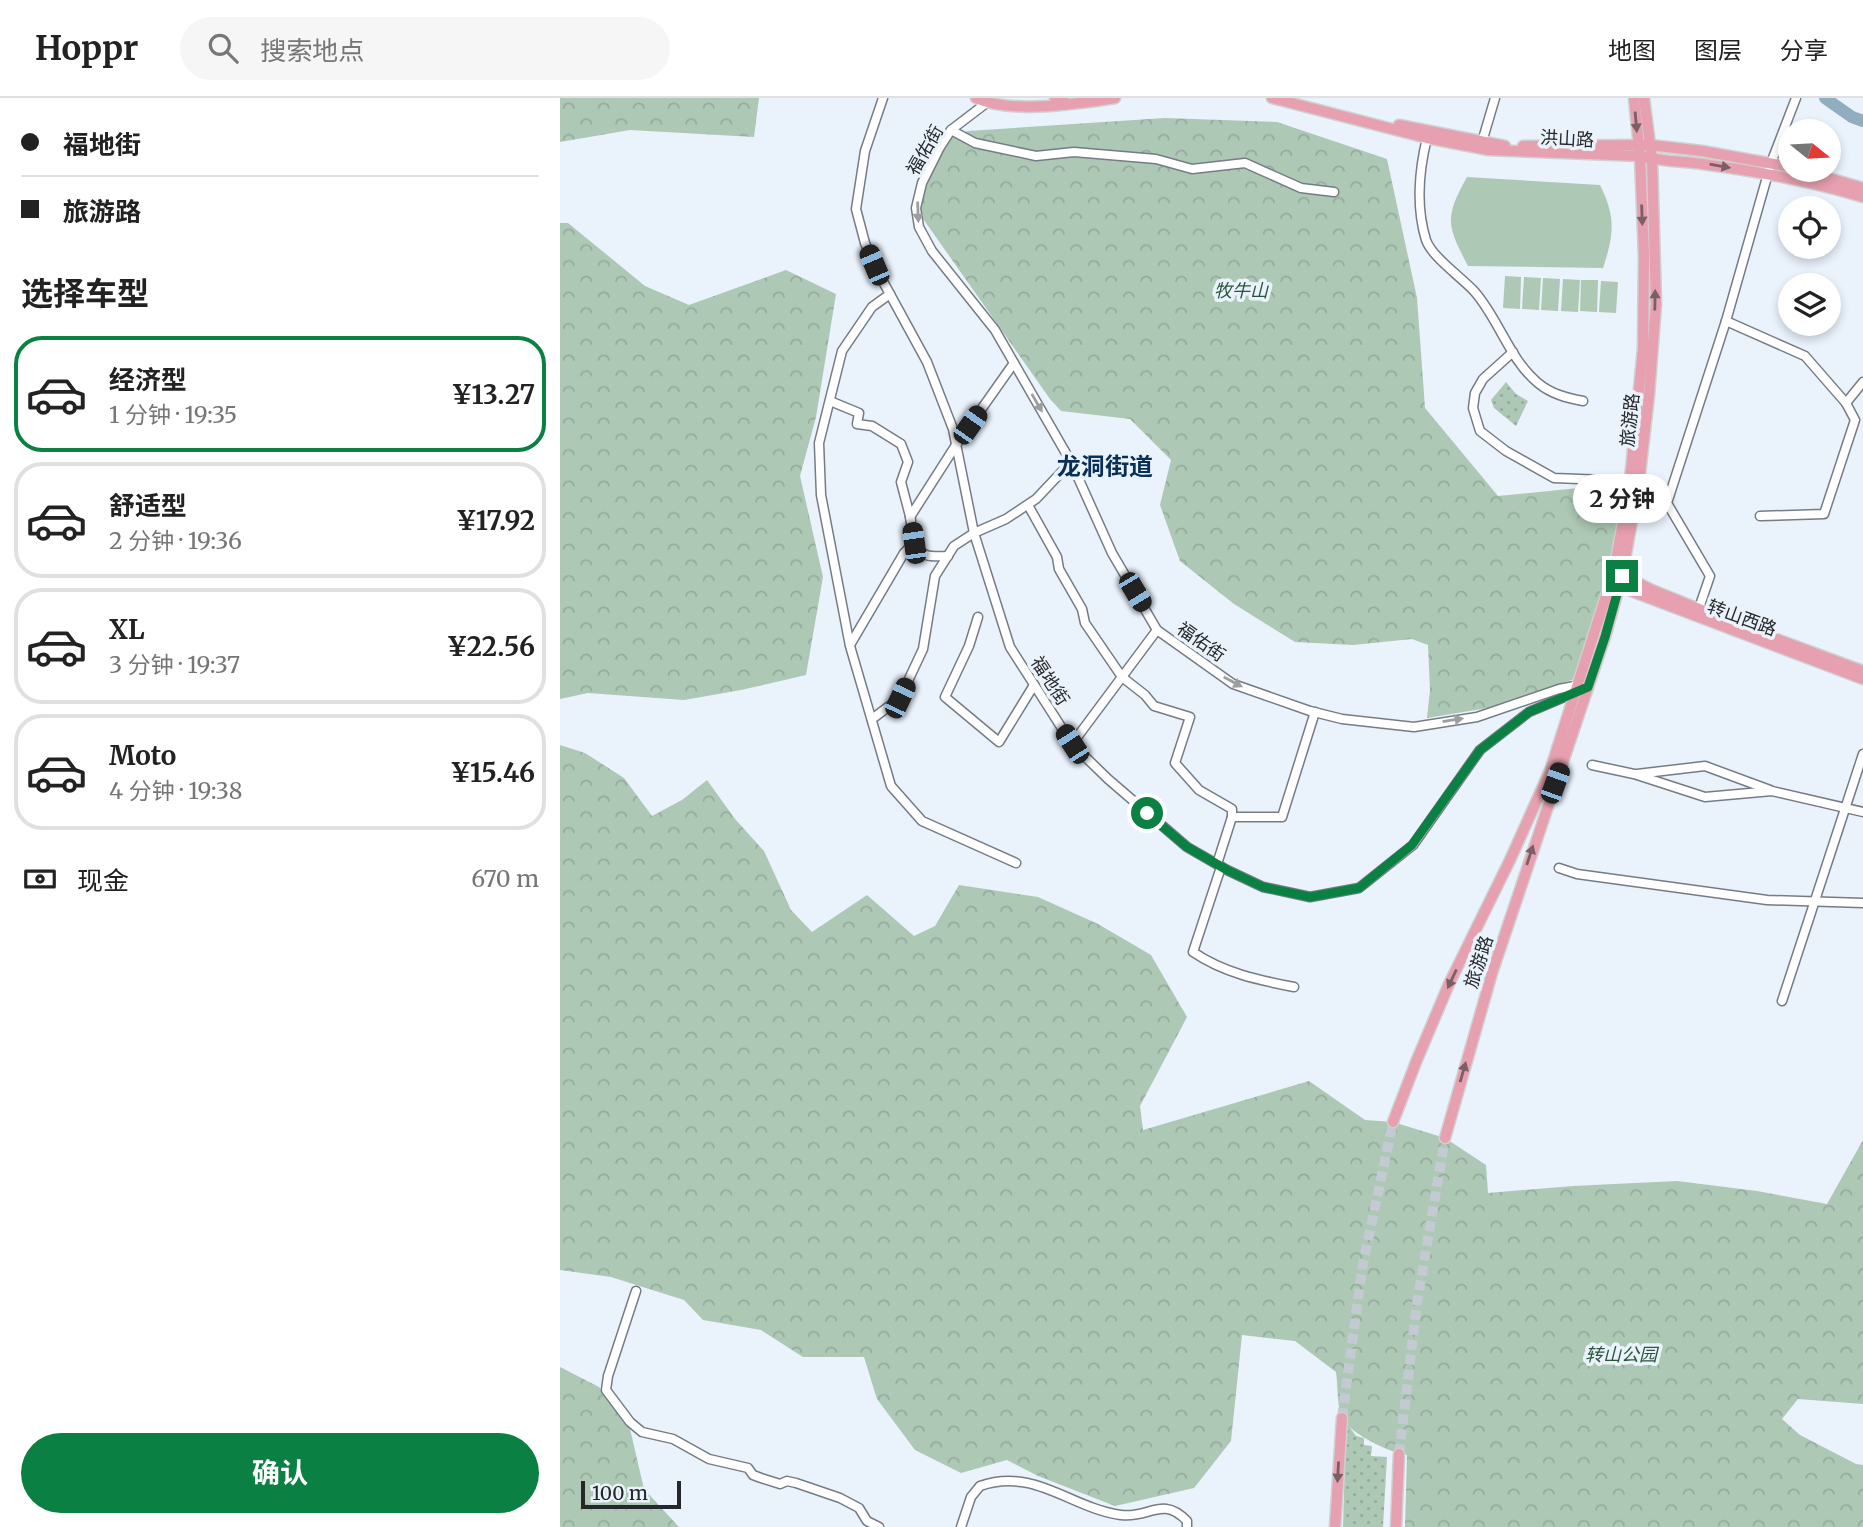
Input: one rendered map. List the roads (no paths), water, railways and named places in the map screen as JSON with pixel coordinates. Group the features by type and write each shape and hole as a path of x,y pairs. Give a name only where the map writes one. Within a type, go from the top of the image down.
{"main road":[{"path":"975,98 1066,105 1115,98"},
{"path":"1055,98 1063,98"},
{"name":"洪山路","path":"1272,98 1427,138 1489,150 1639,151 1650,145 1778,164"},
{"name":"洪山路","path":"1299,98 1381,121 1504,146 1639,151 1652,160 1709,164 1815,182 1863,197"},
{"name":"旅游路","path":"1616,579 1630,481 1643,349 1644,256 1634,98"},
{"name":"旅游路","path":"1393,1122 1449,984 1510,860 1605,637 1639,482 1656,304 1652,160 1644,98"},
{"path":"1841,182 1863,188"},
{"name":"转山西路","path":"1616,579 1863,671"},
{"name":"转山西路","path":"1616,579 1665,606 1863,680"},
{"name":"旅游路","path":"1444,1138 1492,973 1581,688"},
{"path":"1335,1527 1342,1418"},
{"path":"1396,1527 1399,1454"}],"street":[{"name":"福地街","path":"883,98 865,151 856,209 865,243 927,362 953,429 974,533 1010,647 1072,744 1187,847 1263,887 1310,897 1359,888 1412,845 1480,750 1529,712 1581,688"},
{"path":"1482,142 1495,98"},
{"path":"1699,608 1710,576 1667,503 1726,321 1771,163 1796,98"},
{"name":"福佑街","path":"989,101 951,130 922,183 916,208 919,227 932,251 992,326 1014,363 1071,462 1112,553 1157,630 1233,684 1342,719 1414,727 1478,717 1581,688"},
{"path":"951,130 975,143 1035,156 1074,152 1156,159 1192,169 1245,163 1301,188 1334,192"},
{"path":"1427,138 1420,166 1427,242 1475,293 1520,366 1539,384 1562,397 1583,401"},
{"path":"890,294 872,307 842,351 819,443 821,495 850,646 891,786 922,821 1016,863"},
{"path":"1726,321 1805,356 1859,421 1824,514 1760,516"},
{"path":"1513,352 1483,379 1475,393 1473,408 1480,431 1506,452 1555,478 1630,481"},
{"path":"910,517 956,445 1014,363"},
{"path":"1846,403 1863,382"},
{"path":"830,401 859,413 857,424 872,426 901,444 908,462 901,482 914,543 921,553 932,557 948,556"},
{"path":"872,719 900,698 923,649 935,576 954,546 1028,505 1071,462"},
{"path":"1028,505 1057,557 1059,569 1082,609 1085,622 1122,677 1146,695 1154,706 1190,717 1175,763 1199,790 1232,809 1219,865 1193,952 1223,969 1246,977 1294,987"},
{"path":"850,646 904,553 914,543"},
{"path":"978,617 969,646 945,698 999,742 1034,685"},
{"path":"1072,744 1157,630"},
{"path":"1232,817 1282,817 1315,712"},
{"path":"1782,1001 1863,754"},
{"path":"1592,765 1634,774 1705,797 1772,791"},
{"path":"1634,774 1705,766 1772,791 1863,813"},
{"path":"1559,868 1577,874 1754,898 1863,903"},
{"path":"636,1291 608,1376 606,1390 630,1422 642,1432 673,1439 709,1460 748,1468 753,1475 780,1484 787,1481 796,1483 840,1498 859,1508 867,1521 879,1527"},
{"path":"961,1527 971,1497 980,1486 1019,1480 1045,1486 1082,1505 1123,1516 1145,1513 1155,1508 1176,1511 1187,1521 1187,1527"}],"waterway":[{"path":"1825,98 1852,117 1863,121"}],"tunnel":[{"path":"1342,1418 1362,1269 1393,1122"},
{"path":"1399,1454 1417,1303 1445,1138"}],"district":[{"name":"龙洞街道","path":"1105,467"}],"park label":[{"name":"牧牛山","path":"1241,291"},
{"name":"转山公园","path":"1621,1355"}]}
